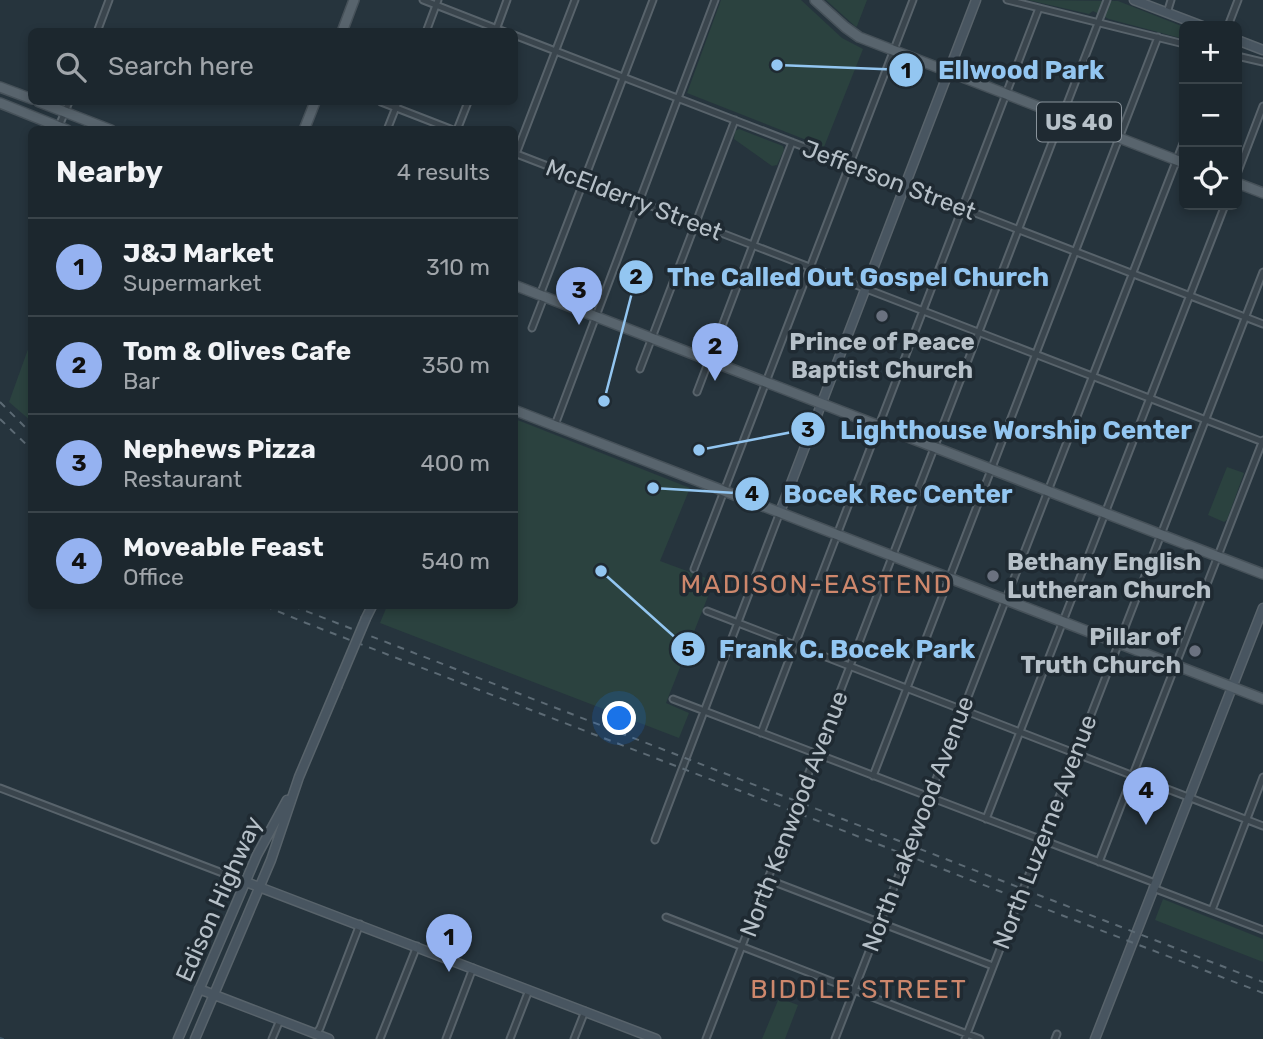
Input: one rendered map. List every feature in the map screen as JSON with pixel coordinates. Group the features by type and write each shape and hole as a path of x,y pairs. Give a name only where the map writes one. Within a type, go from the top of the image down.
{"main road":[{"path":"344,28 354,0"},
{"name":"US 40","path":"815,0 851,32 893,51 1179,160"},
{"path":"0,87 28,98"},
{"path":"0,103 58,126"},
{"path":"46,105 101,126"},
{"path":"306,126 314,105"},
{"path":"1242,185 1263,193"},
{"path":"518,288 1263,574"},
{"path":"518,411 1263,699"}],"street":[{"path":"98,28 109,0"},
{"path":"423,0 437,2 492,28"},
{"path":"497,28 507,0"},
{"path":"518,147 575,0"},
{"path":"532,328 583,180 653,0"},
{"path":"555,425 715,0"},
{"path":"694,569 913,0"},
{"path":"655,840 976,0"},
{"path":"1006,0 1179,43"},
{"name":"North Kenwood Avenue","path":"706,1039 1107,0"},
{"path":"1134,0 1189,21"},
{"path":"1167,13 1171,0"},
{"path":"1230,21 1238,0"},
{"path":"427,28 437,2"},
{"path":"761,733 1039,8"},
{"name":"Jefferson Street","path":"518,37 1263,324"},
{"path":"873,776 1158,37"},
{"path":"1242,42 1263,50"},
{"path":"1242,57 1263,62"},
{"path":"63,126 68,105"},
{"path":"389,126 397,105"},
{"path":"399,105 446,126"},
{"path":"457,126 467,105"},
{"path":"1242,161 1263,107"},
{"path":"640,369 735,120"},
{"path":"697,392 792,142"},
{"name":"McElderry Street","path":"518,156 1263,442"},
{"name":"North Lakewood Avenue","path":"835,1039 1131,274 1179,166"},
{"path":"986,819 1223,210"},
{"name":"North Luzerne Avenue","path":"966,1036 1263,272"},
{"path":"1099,862 1263,442"},
{"path":"1095,1039 1263,608"},
{"name":"Edison Highway","path":"195,1039 260,886 299,777 371,609"},
{"path":"707,611 1263,826"},
{"path":"673,699 1099,862 1263,930"},
{"name":"Edison Highway","path":"178,1039 257,855 299,777"},
{"path":"1212,910 1263,777"},
{"path":"0,788 656,1039"},
{"path":"769,880 993,966"},
{"path":"666,917 966,1036 980,1039"},
{"path":"316,1034 360,924"},
{"path":"380,1039 417,946"},
{"path":"446,1039 473,968"},
{"path":"199,989 329,1039"},
{"path":"510,1039 529,990"},
{"path":"574,1039 585,1011"},
{"path":"272,1039 279,1020"}],"green space":[{"path":"721,0 801,0 842,38 863,49 824,147 687,93"},
{"path":"826,0 867,0 856,27"},
{"path":"1028,0 1118,1 1179,25 1179,38 1109,19 1093,11 1089,14"},
{"path":"739,129 783,146 784,150 777,165 772,166 734,139 735,131"},
{"path":"28,349 28,418 9,402"},
{"path":"518,420 690,488 660,561 714,581 666,703 689,713 679,738 380,623 386,609 518,609"},
{"path":"1227,467 1244,473 1224,522 1208,515"},
{"path":"1163,899 1263,939 1263,962 1155,920"},
{"path":"779,998 798,1005 785,1039 762,1039"}],"railway":[{"path":"0,402 28,430"},
{"path":"0,419 28,446"},
{"path":"272,609 1263,993"},
{"path":"301,609 1263,982"}],"place":[{"name":"Ellwood Park","path":"777,65"},
{"name":"Prince of Peace Baptist Church","path":"882,316"},
{"name":"Nephews Pizza","path":"579,325"},
{"name":"Tom & Olives Cafe","path":"715,381"},
{"name":"The Called Out Gospel Church","path":"604,401"},
{"name":"Lighthouse Worship Center","path":"699,450"},
{"name":"Bocek Rec Center","path":"653,488"},
{"name":"Frank C. Bocek Park","path":"601,571"},
{"name":"Bethany English Lutheran Church","path":"993,576"},
{"name":"Pillar of Truth Church","path":"1195,651"},
{"name":"Moveable Feast","path":"1146,825"},
{"name":"J&J Market","path":"449,972"}],"district":[{"name":"MADISON-EASTEND","path":"817,584"},
{"name":"BIDDLE STREET","path":"859,989"}]}
